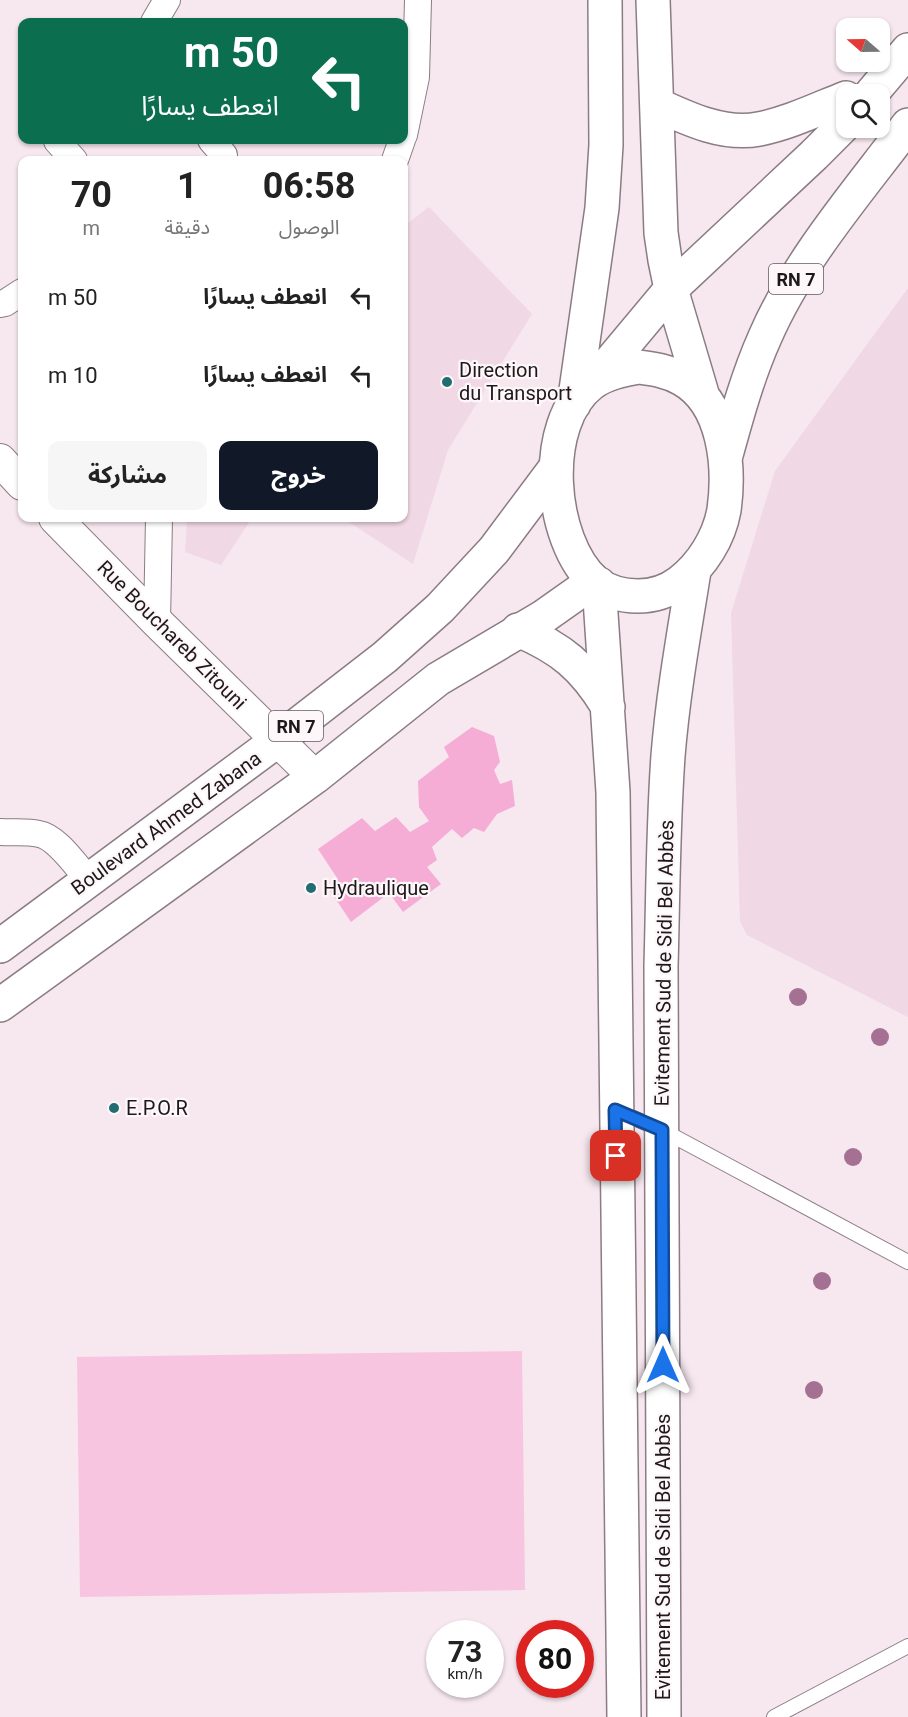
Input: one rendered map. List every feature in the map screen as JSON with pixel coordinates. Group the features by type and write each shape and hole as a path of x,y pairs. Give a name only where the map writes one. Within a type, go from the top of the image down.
{"main road":[{"path":"583,394 602,208 606,145 605,0"},
{"path":"653,0 665,260 671,289 703,397 712,413 726,455 727,485 723,515 710,548 694,571 660,594 629,596 612,592 596,583 579,561 566,534 558,506 556,467 564,427 583,394 671,289 836,133"},
{"path":"876,84 908,50"},
{"path":"658,105 685,118 733,130 758,129 781,123 836,102"},
{"name":"RN 7","path":"726,455 744,389 765,337 786,294 813,251 908,125"},
{"path":"583,394 615,371 639,367 664,371 684,380 703,397"},
{"name":"Boulevard Ahmed Zabana","path":"0,948 88,879 278,740 385,657 440,608 494,550 556,467"},
{"name":"Evitement Sud de Sidi Bel Abbès","path":"664,1717 662,955 668,756 675,692 694,571"},
{"name":"RN 7","path":"0,1005 315,777 438,679 596,583"},
{"name":"Evitement Sud de Sidi Bel Abbès","path":"596,583 608,707 613,792 624,1717"},
{"path":"518,630 541,639 580,667 608,707"},
{"path":"184,809 216,849"},
{"path":"0,948 27,986"}],"street":[{"path":"156,18 167,0"},
{"path":"408,116 416,77 418,0"},
{"path":"56,147 68,156"},
{"path":"0,304 18,295"},
{"name":"Rue Bouchareb Zitouni","path":"59,522 315,777"},
{"path":"157,622 159,522"},
{"path":"0,832 39,834 48,837 88,879"}],"lane":[{"path":"615,1110 662,1130 908,1262"},
{"path":"774,1717 908,1646"}],"shaded area":[{"name":"Direction du Transport","path":"429,207 532,314 448,450 413,564 349,522 408,522 408,223"},
{"path":"908,288 908,1017 747,935 740,921 731,613 775,471"},
{"path":"187,522 249,522 221,565 185,552"},
{"path":"522,1351 525,1590 80,1597 77,1357"}],"building":[{"path":"472,727 494,736 500,762 494,770 500,784 512,780 515,806 497,814 484,832 474,828 462,838 452,829 432,847 437,860 427,867 441,884 403,912 389,893 351,922 329,889 337,878 318,849 362,818 375,831 396,817 410,832 429,821 419,807 418,781 449,757 444,747"}],"place":[{"name":"Direction du Transport","path":"447,382"},
{"name":"Hydraulique","path":"311,888"},
{"name":"E.P.O.R","path":"114,1108"}],"route":[{"path":"616,1156 615,1110 662,1130 663,1365"}]}
